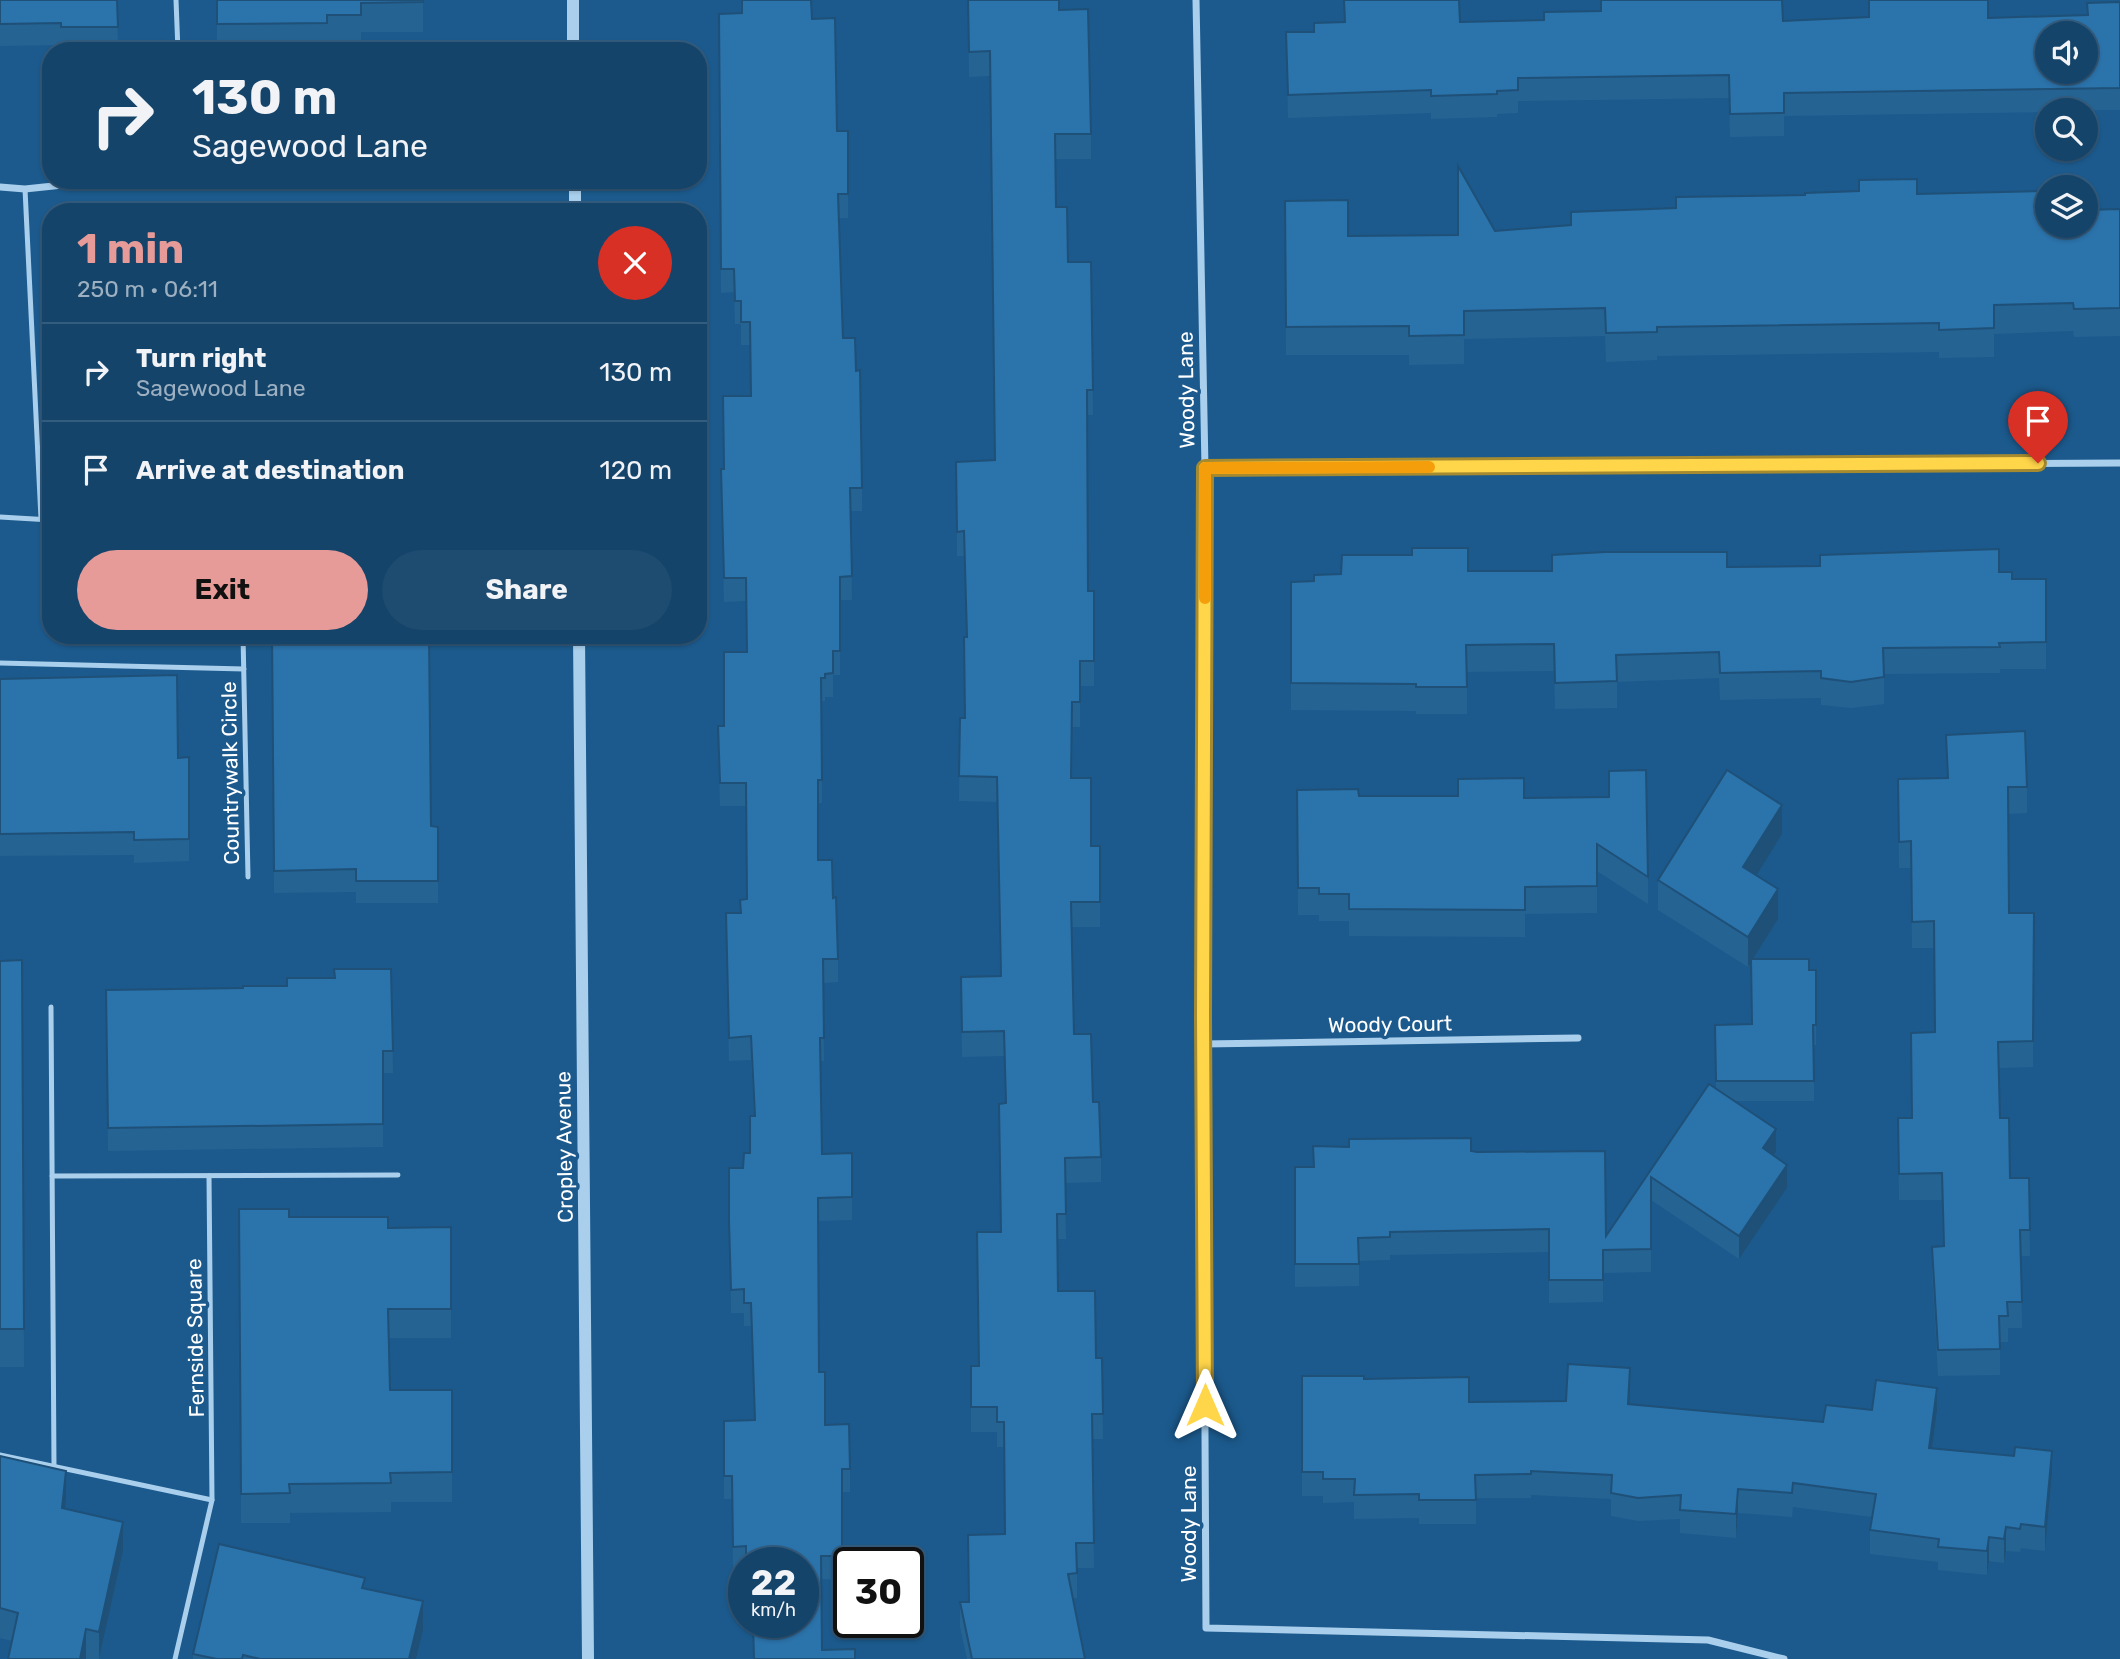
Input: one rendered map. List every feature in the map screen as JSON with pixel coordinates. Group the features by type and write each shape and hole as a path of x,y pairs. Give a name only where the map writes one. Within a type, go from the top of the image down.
{"street":[{"path":"573,0 573,42"},
{"name":"Woody Lane","path":"1196,0 1205,468 1203,1044 1206,1628 1708,1640 1784,1659"},
{"path":"0,187 42,187"},
{"path":"1205,468 2120,463"},
{"name":"Cropley Avenue","path":"579,644 588,1659"},
{"name":"Woody Court","path":"1203,1044 1578,1038"}],"lane":[{"path":"176,0 178,42"},
{"path":"0,517 41,519 24,189"},
{"name":"Countrywalk Circle","path":"243,644 248,877"},
{"name":"Countrywalk Circle","path":"0,663 244,669"},
{"path":"51,1007 54,1466"},
{"path":"52,1176 398,1175"},
{"name":"Fernside Square","path":"175,1659 212,1500 209,1176"},
{"path":"0,1455 212,1500"}],"building":[{"path":"0,0 117,0 118,27 61,27 61,23 0,24"},
{"path":"217,0 423,2 361,3 361,15 327,15 327,23 217,24"},
{"path":"742,0 811,0 812,19 835,18 837,131 848,131 848,194 838,194 843,338 855,338 856,371 860,370 862,488 850,488 852,576 840,577 840,651 833,651 833,673 825,674 825,678 821,678 822,780 818,780 818,860 832,860 838,959 823,959 824,1038 820,1038 822,1154 852,1153 852,1197 818,1198 819,1372 825,1372 825,1425 849,1424 850,1469 842,1469 842,1547 833,1547 833,1556 821,1556 822,1650 855,1649 855,1659 754,1659 753,1638 819,1638 819,1547 733,1547 732,1476 724,1476 724,1421 755,1420 751,1303 744,1303 744,1289 731,1290 729,1221 729,1168 743,1168 744,1153 750,1153 750,1116 755,1116 751,1036 729,1038 726,913 741,913 740,900 747,899 746,783 720,783 718,726 724,726 724,652 747,652 746,578 724,578 721,469 724,469 723,396 751,396 750,322 741,322 741,301 735,301 734,269 721,269 719,14 742,13"},
{"path":"968,0 1059,0 1059,10 1088,9 1091,134 1055,134 1056,207 1067,207 1068,262 1091,262 1093,390 1087,390 1088,591 1094,591 1094,661 1080,661 1080,702 1072,702 1071,778 1091,778 1091,846 1100,846 1100,902 1071,902 1074,1034 1091,1034 1093,1102 1099,1102 1101,1157 1065,1158 1066,1214 1057,1214 1058,1291 1095,1291 1096,1358 1102,1358 1103,1414 1092,1414 1094,1543 1076,1543 1077,1573 1068,1574 1085,1659 972,1659 960,1602 969,1602 968,1535 1005,1534 1004,1422 997,1422 997,1407 971,1407 971,1366 979,1366 977,1232 1001,1232 999,1104 1006,1103 1004,1031 962,1032 961,977 1001,976 997,777 959,776 960,718 965,718 964,637 967,637 964,531 957,532 956,462 995,460 990,51 969,52"},
{"path":"1344,0 1459,0 1460,22 1544,20 1544,12 1601,11 1601,0 1782,0 1783,21 1869,17 1869,0 1988,0 1988,18 2088,15 2087,3 2120,2 2120,88 1784,93 1784,113 1730,114 1729,75 1518,78 1518,90 1497,91 1497,94 1431,96 1431,90 1288,95 1286,32 1314,32 1314,23 1345,22"},
{"path":"1458,166 1495,231 1571,225 1571,212 1676,208 1676,197 1805,195 1859,191 1859,180 1917,179 1917,194 2035,191 2035,238 2098,238 2098,210 2120,209 2120,308 2074,309 2073,303 1994,305 1994,328 1939,330 1939,323 1657,327 1657,332 1606,333 1605,308 1464,311 1464,335 1409,336 1409,326 1286,327 1285,201 1348,200 1348,236 1458,235"},
{"path":"1412,548 1468,548 1468,571 1552,571 1552,555 1605,552 1727,552 1727,567 1820,566 1820,555 1999,549 1999,572 2012,572 2012,579 2046,579 2046,642 1999,643 2000,647 1883,648 1884,677 1851,682 1821,678 1821,671 1720,673 1719,652 1616,655 1617,681 1555,683 1554,644 1466,645 1467,687 1291,683 1291,582 1314,581 1314,575 1341,574 1342,555 1412,555"},
{"path":"272,644 429,644 431,826 438,827 438,881 356,881 356,869 274,871"},
{"path":"177,675 178,758 189,757 189,839 134,840 134,832 0,834 0,679"},
{"path":"2025,731 2027,787 2008,787 2009,913 2034,913 2033,1041 1998,1042 2000,1118 2009,1118 2010,1178 2029,1178 2030,1230 2020,1230 2022,1302 2007,1302 2008,1316 1999,1316 2000,1349 1938,1350 1932,1247 1944,1246 1942,1173 1899,1174 1898,1118 1912,1118 1911,1033 1935,1032 1934,921 1912,922 1911,841 1899,842 1898,779 1948,778 1946,735"},
{"path":"1646,770 1648,877 1597,844 1597,886 1525,887 1525,910 1349,909 1349,894 1319,894 1319,888 1298,888 1297,790 1358,789 1359,796 1458,796 1458,779 1524,778 1524,798 1609,797 1609,771"},
{"path":"1727,770 1782,805 1743,867 1778,889 1748,937 1658,880"},
{"path":"1751,959 1809,959 1809,970 1816,970 1814,1081 1716,1081 1715,1025 1752,1024"},
{"path":"22,960 24,1329 0,1329 0,961"},
{"path":"334,969 391,969 393,1051 383,1051 383,1124 108,1128 106,990 287,986 287,978 335,978"},
{"path":"1709,1084 1776,1129 1763,1148 1787,1165 1739,1236 1651,1177 1651,1249 1603,1250 1603,1280 1549,1280 1549,1229 1390,1232 1390,1237 1358,1238 1359,1264 1295,1264 1295,1167 1314,1167 1313,1146 1349,1147 1349,1139 1471,1138 1471,1151 1477,1152 1605,1151 1606,1236"},
{"path":"239,1209 289,1209 289,1217 388,1217 388,1228 451,1227 451,1309 388,1309 390,1390 452,1390 452,1472 390,1473 391,1483 289,1484 290,1493 241,1494"},
{"path":"1568,1364 1630,1368 1628,1404 1823,1422 1826,1405 1872,1410 1876,1380 1937,1388 1929,1448 2014,1456 2015,1447 2052,1451 2045,1527 2021,1524 2020,1529 2006,1527 2004,1539 1989,1537 1987,1551 1938,1547 1939,1539 1870,1530 1876,1494 1793,1483 1792,1493 1738,1489 1736,1514 1680,1510 1681,1495 1638,1498 1611,1493 1612,1475 1531,1471 1531,1474 1475,1475 1476,1500 1419,1500 1419,1494 1354,1495 1355,1479 1323,1479 1323,1472 1302,1472 1302,1376 1364,1376 1364,1379 1469,1377 1469,1402 1566,1401"},
{"path":"0,1456 66,1471 62,1508 123,1522 99,1632 86,1629 80,1659 8,1659 18,1613 0,1608"},
{"path":"219,1544 365,1578 362,1588 423,1601 409,1659 260,1659 243,1655 242,1659 217,1659 193,1654"}],"slow traffic":[{"path":"1205,598 1205,468 1429,467"}],"route":[{"path":"1205,1405 1205,468 2038,463"}]}
